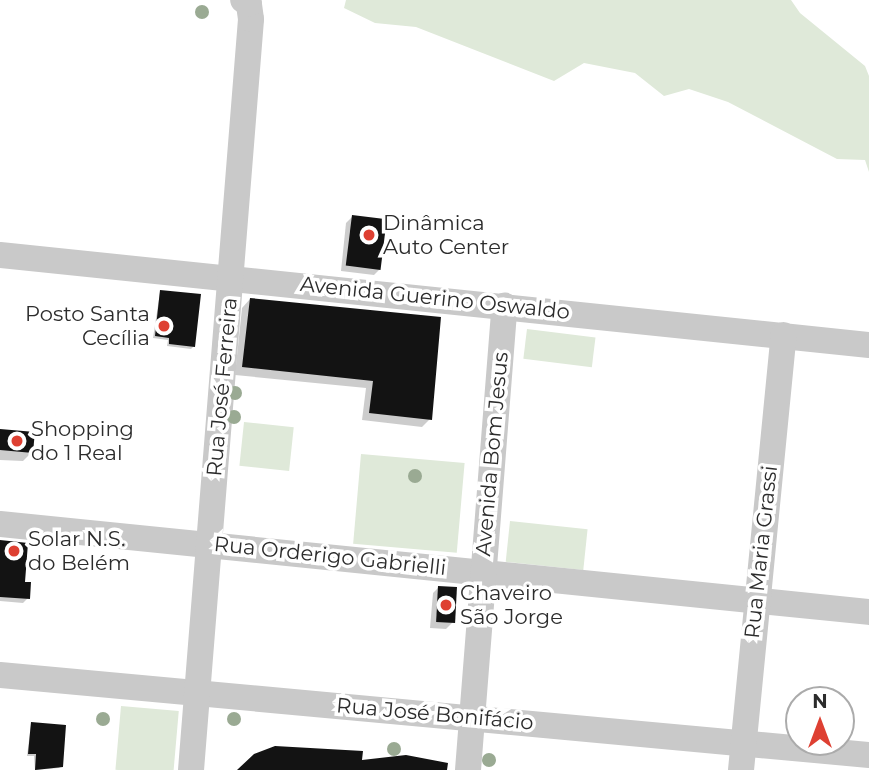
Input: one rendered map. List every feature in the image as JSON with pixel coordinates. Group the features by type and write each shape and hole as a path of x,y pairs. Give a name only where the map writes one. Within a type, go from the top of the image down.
{"street":[{"name":"Rua José Ferreira","path":"191,770 231,278 246,2"},
{"name":"Avenida Guerino Oswaldo","path":"0,256 505,305 869,345"},
{"name":"Avenida Bom Jesus","path":"468,770 505,305"},
{"name":"Rua Maria Grassi","path":"742,757 784,335"},
{"name":"Rua Orderigo Gabrielli","path":"0,524 756,598 869,612"},
{"name":"Rua José Bonifácio","path":"0,675 472,717 742,757 869,755"}],"green space":[{"path":"346,0 791,0 800,13 865,66 869,76 869,172 865,160 837,159 728,102 689,89 664,96 635,73 584,63 554,81 416,27 375,23 344,8"},
{"path":"527,329 595,337 592,367 523,359"},
{"path":"244,422 294,427 289,471 239,466"},
{"path":"361,454 465,463 457,553 353,544"},
{"path":"510,521 588,529 583,570 506,562"},
{"path":"121,706 179,711 174,770 115,770"}],"building":[{"path":"352,215 387,219 381,270 346,266"},
{"path":"160,290 201,294 195,347 169,344 169,338 155,336"},
{"path":"250,298 441,317 432,420 369,413 373,381 242,367"},
{"name":"Shopping do 1 Real","path":"0,429 35,432 33,453 0,450"},
{"path":"0,540 28,543 25,582 31,582 30,599 0,597"},
{"name":"Chaveiro São Jorge","path":"438,586 457,587 455,623 436,622"},
{"path":"31,722 66,725 63,767 35,770 36,754 28,754"},
{"path":"275,746 363,751 362,760 406,755 448,763 447,770 237,770 254,754"}],"place":[{"name":"Dinâmica Auto Center","path":"369,235"},
{"name":"Posto Santa Cecília","path":"164,326"},
{"name":"Shopping do 1 Real","path":"17,441"},
{"name":"Solar N.S. do Belém","path":"14,551"},
{"name":"Chaveiro São Jorge","path":"446,605"}]}
